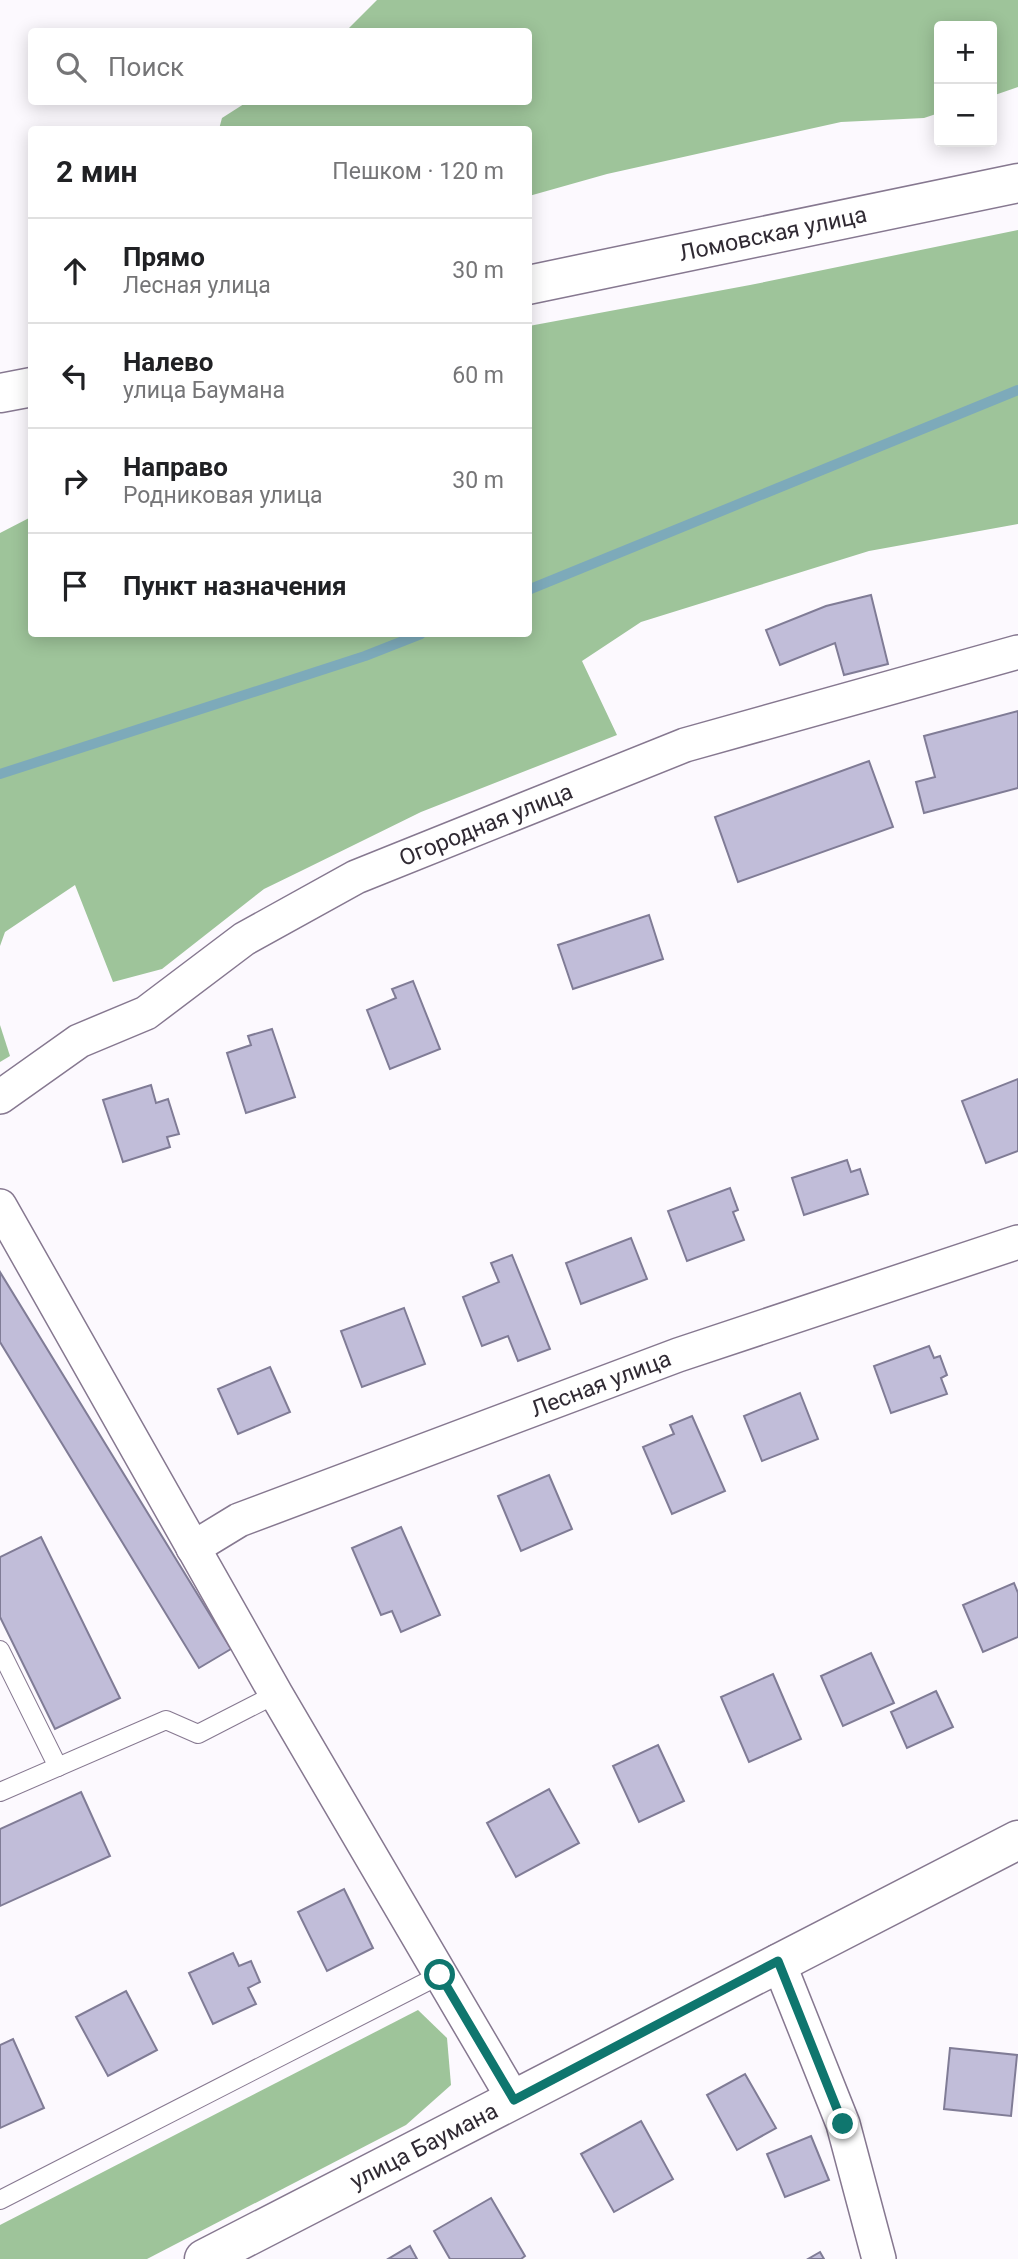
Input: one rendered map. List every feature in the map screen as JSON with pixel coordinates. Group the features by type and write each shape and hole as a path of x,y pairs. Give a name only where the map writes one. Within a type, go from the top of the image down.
{"street":[{"name":"Ломовская улица","path":"532,284 1018,183"},
{"path":"0,393 28,388"},
{"name":"Огородная улица","path":"0,1097 79,1041 146,1013 244,939 356,877 685,745 1018,652"},
{"path":"0,1206 276,1694 514,2100"},
{"name":"Лесная улица","path":"193,1548 239,1520 678,1355 1018,1242"},
{"name":"улица Баумана","path":"204,2259 778,1961 1018,1840"},
{"path":"778,1961 843,2124 880,2259"}],"lane":[{"path":"0,1650 58,1767"},
{"path":"0,1792 166,1720 198,1734 276,1694"},
{"path":"0,2200 440,1975"}],"green space":[{"path":"377,0 1018,0 1018,87 997,94 997,21 934,21 934,115 924,118 841,122 607,174 532,195 532,126 220,126 222,118 242,105 532,105 532,28 349,28"},
{"path":"1018,230 1018,524 869,551 641,622 582,661 617,735 421,812 264,889 162,969 113,982 75,885 5,932 0,946 0,533 28,519 28,637 532,637 532,325 750,285"},
{"path":"0,1025 10,1056 0,1062"},
{"path":"418,2010 447,2038 451,2085 406,2125 147,2259 0,2259 0,2225"}],"building":[{"path":"871,595 888,664 844,675 835,643 780,665 766,630 826,606"},
{"path":"1018,711 1018,788 924,813 916,782 935,777 924,736"},
{"path":"869,761 893,827 738,882 715,817"},
{"path":"649,915 663,959 573,989 558,945"},
{"path":"413,981 440,1049 390,1069 367,1010 396,998 392,989"},
{"path":"272,1029 295,1097 246,1113 227,1053 251,1045 248,1036"},
{"path":"1018,1079 1018,1151 986,1163 962,1101"},
{"path":"151,1085 156,1103 168,1099 179,1134 167,1137 170,1147 123,1162 103,1100"},
{"path":"847,1160 851,1172 860,1169 868,1194 804,1215 792,1178"},
{"path":"730,1188 738,1210 733,1212 744,1240 687,1261 668,1211"},
{"path":"631,1238 647,1279 581,1304 566,1263"},
{"path":"512,1255 550,1349 518,1361 508,1336 482,1346 463,1297 499,1282 491,1263"},
{"path":"0,1272 231,1649 199,1668 0,1342"},
{"path":"404,1308 425,1364 362,1387 341,1331"},
{"path":"929,1346 934,1358 940,1356 947,1375 941,1378 947,1394 891,1413 874,1366"},
{"path":"270,1367 290,1412 238,1434 218,1389"},
{"path":"800,1393 818,1439 762,1461 744,1416"},
{"path":"692,1416 725,1491 672,1514 643,1447 674,1434 670,1425"},
{"path":"549,1475 572,1529 521,1551 498,1496"},
{"path":"401,1527 440,1615 401,1632 392,1611 381,1615 352,1548"},
{"path":"41,1537 120,1698 55,1729 0,1617 0,1557"},
{"path":"1014,1583 1018,1593 1018,1637 983,1652 963,1605"},
{"path":"871,1653 894,1703 843,1726 821,1676"},
{"path":"773,1674 801,1739 749,1762 721,1697"},
{"path":"936,1691 953,1727 907,1748 891,1712"},
{"path":"658,1745 684,1801 639,1822 613,1766"},
{"path":"549,1789 579,1843 516,1877 487,1823"},
{"path":"81,1792 110,1856 0,1906 0,1829"},
{"path":"344,1889 373,1948 327,1971 298,1912"},
{"path":"233,1953 239,1966 251,1961 260,1982 248,1988 256,2004 213,2024 189,1973"},
{"path":"126,1991 157,2050 108,2076 76,2017"},
{"path":"13,2039 44,2108 0,2128 0,2045"},
{"path":"950,2048 1017,2055 1011,2116 944,2109"},
{"path":"745,2074 776,2128 737,2150 707,2095"},
{"path":"641,2121 673,2179 614,2212 581,2154"},
{"path":"811,2136 829,2180 785,2197 767,2154"},
{"path":"491,2198 525,2256 521,2259 450,2259 434,2231"},
{"path":"410,2246 417,2259 388,2259"},
{"path":"820,2252 824,2259 808,2259"}],"waterway":[{"path":"532,588 1018,390"},
{"path":"0,774 365,656 413,637"}],"route":[{"path":"440,1975 514,2100 778,1961 843,2124"}]}
